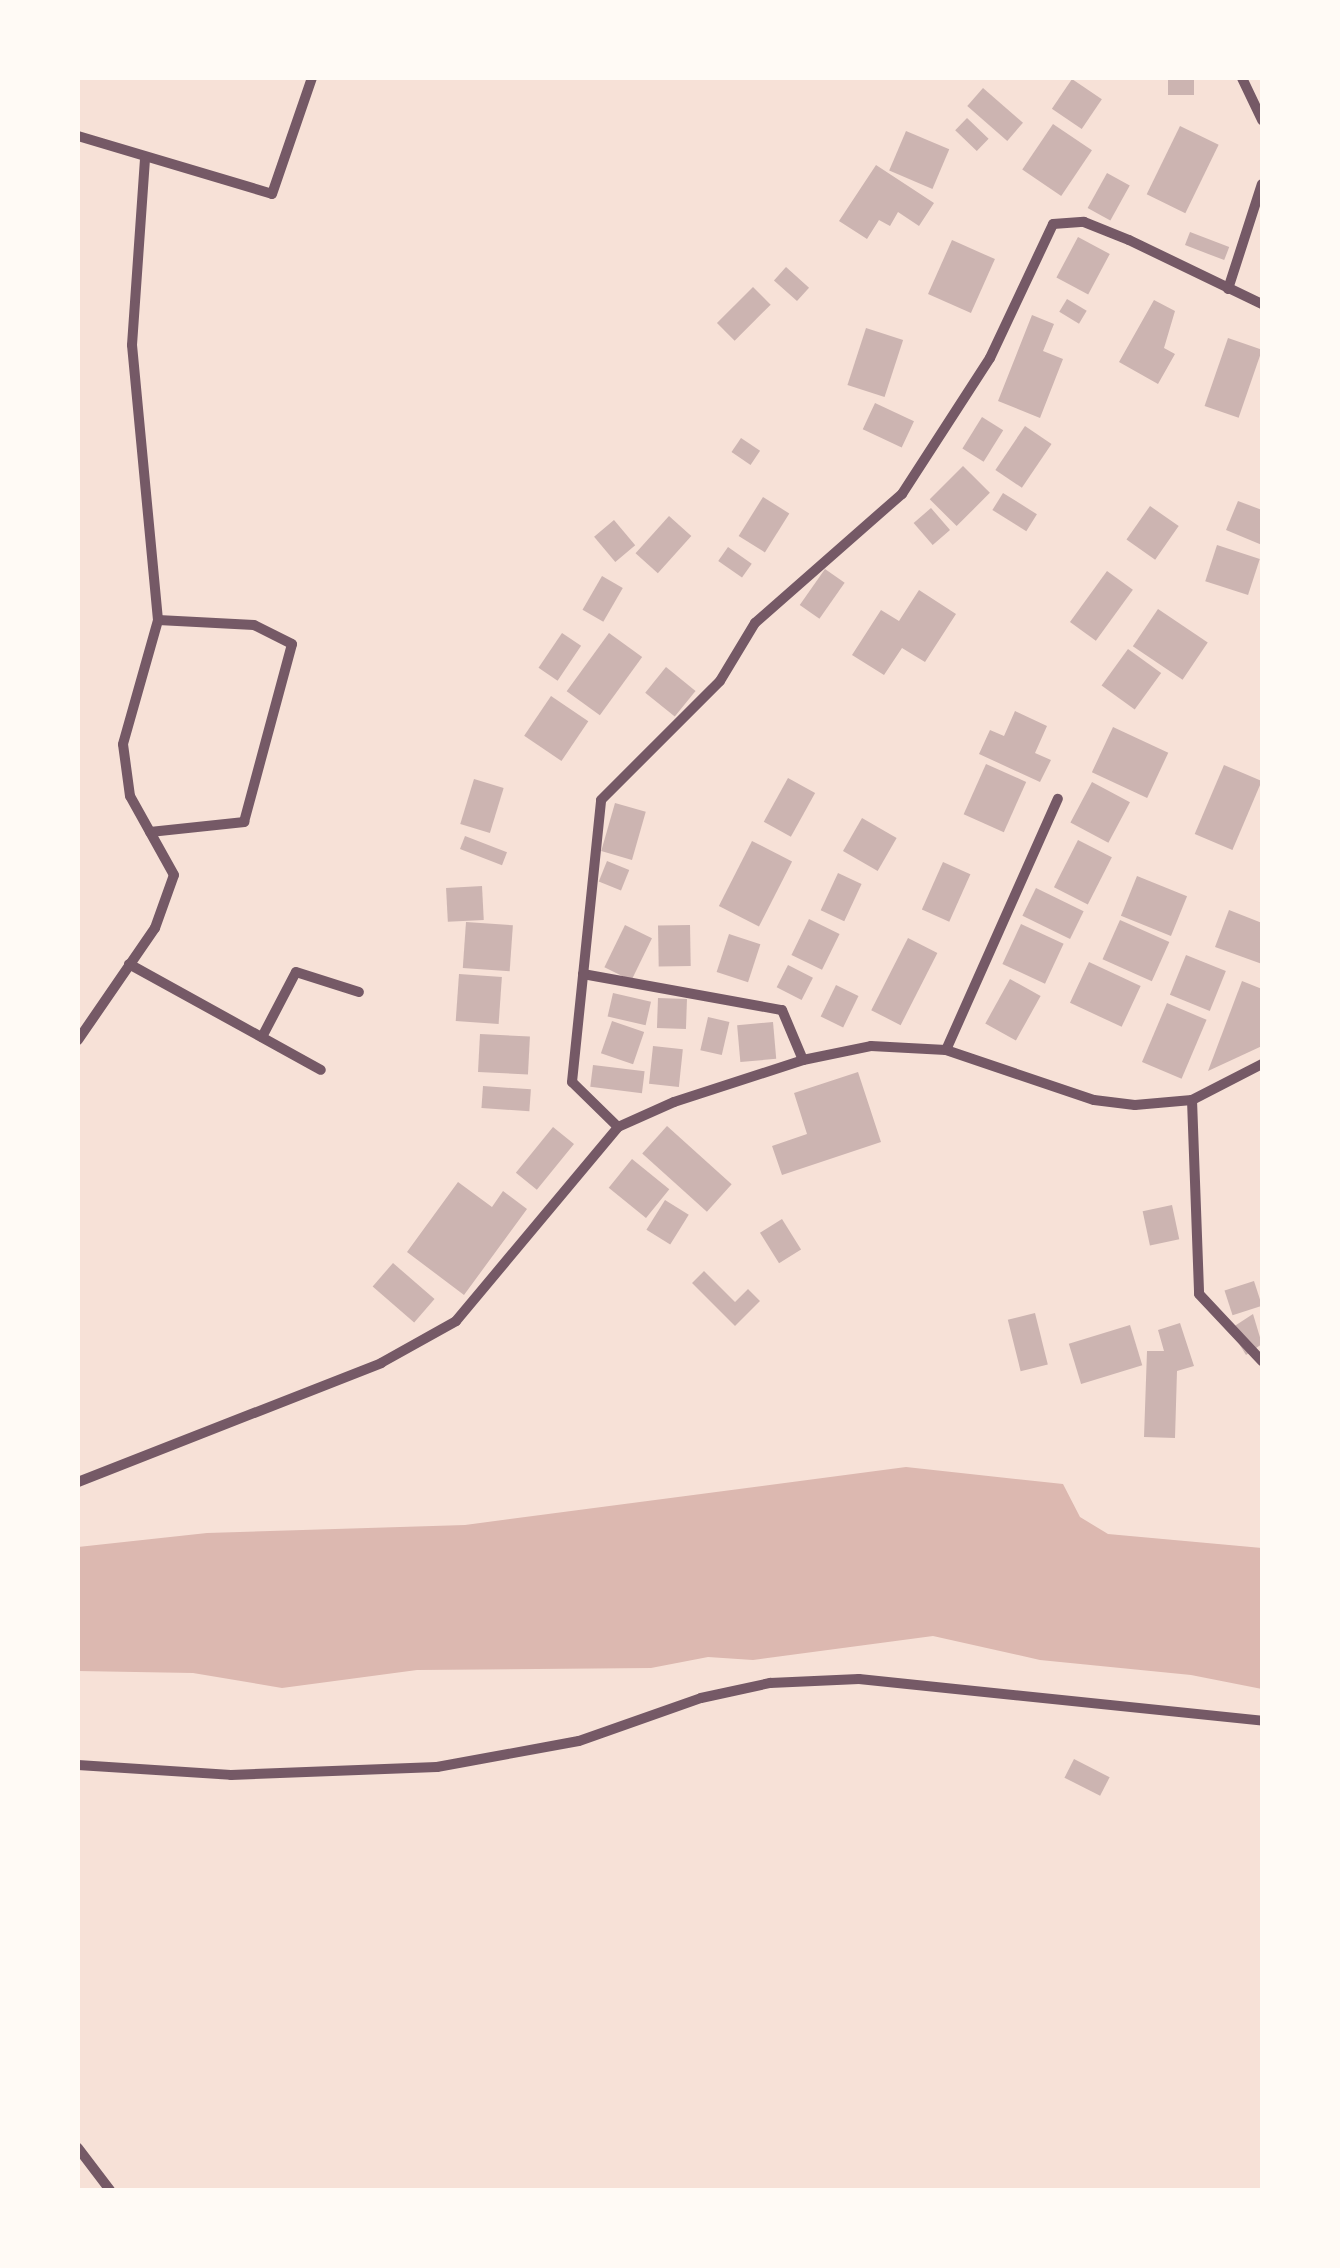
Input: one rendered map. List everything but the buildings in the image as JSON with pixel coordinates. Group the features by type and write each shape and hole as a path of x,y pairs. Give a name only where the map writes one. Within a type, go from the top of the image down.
{"street":[{"path":"78,136 272,194 312,78"},
{"path":"1242,78 1262,120"},
{"path":"78,1040 155,928 174,875 130,796 123,744 158,620 132,345 145,159"},
{"path":"1228,289 1262,184"},
{"path":"618,1128 572,1082 601,800 720,681 756,623 902,494 990,358 1054,224 1099,228 1262,304"},
{"path":"150,832 244,822 292,644 254,625 158,620"},
{"path":"946,1050 1058,798"},
{"path":"129,964 321,1070"},
{"path":"262,1038 296,972 358,992"},
{"path":"582,974 782,1010 803,1060"},
{"path":"78,1482 382,1363 456,1321 618,1128 803,1060 871,1046 946,1050 1094,1100 1135,1105 1192,1100 1262,1064"},
{"path":"1192,1100 1199,1294 1262,1361"},
{"path":"78,1766 232,1775 474,1763 579,1742 701,1698 806,1682 859,1680 1262,1721"},
{"path":"78,2148 110,2190"},
{"path":"78,2171 87,2162"}],"shaded area":[{"path":"906,1467 1063,1484 1080,1517 1108,1534 1262,1548 1262,1689 1191,1675 1040,1660 933,1636 753,1660 708,1657 651,1668 417,1670 282,1688 193,1673 78,1671 78,1547 207,1533 465,1525"}]}
